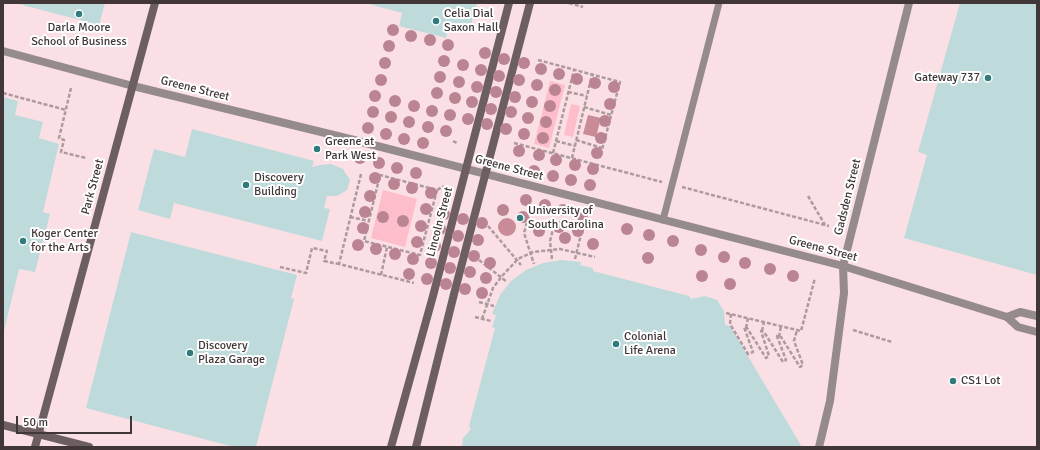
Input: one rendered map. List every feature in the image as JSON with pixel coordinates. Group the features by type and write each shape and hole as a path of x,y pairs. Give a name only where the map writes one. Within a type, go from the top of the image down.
{"street":[{"name":"Park Street","path":"35,447 155,3"},
{"name":"Lincoln Street","path":"390,447 434,296 509,3"},
{"path":"416,447 530,3"},
{"name":"Gadsden Street","path":"819,447 830,401 844,293 843,266 909,3"},
{"name":"Greene Street","path":"3,51 133,86 354,140 843,266 1007,317 1018,327 1037,332"},
{"name":"Greene Street","path":"1007,317 1020,312 1037,316"},
{"path":"3,425 90,447"}],"lane":[{"path":"663,220 719,3"}],"path":[{"path":"568,3 583,7"},
{"path":"538,60 620,82 600,156"},
{"path":"553,153 574,70"},
{"path":"572,158 586,107 592,75"},
{"path":"71,88 59,138 64,140 61,152 86,158"},
{"path":"568,92 587,96"},
{"path":"3,93 66,110"},
{"path":"586,107 611,115"},
{"path":"453,141 457,143"},
{"path":"556,141 575,146"},
{"path":"577,141 602,148"},
{"path":"339,264 361,174"},
{"path":"437,190 420,255 364,240 380,176 437,190 444,186"},
{"path":"808,196 825,225"},
{"path":"530,211 524,233 534,264"},
{"path":"350,217 369,221"},
{"path":"552,259 550,241 556,218"},
{"path":"488,226 521,265"},
{"path":"575,259 583,226"},
{"path":"381,275 387,247"},
{"path":"280,267 306,273 312,248 327,251 324,261 414,283"},
{"path":"482,319 486,304 493,288 517,260 530,253 551,249 577,252 596,257"},
{"path":"479,260 507,282"},
{"path":"726,313 801,331 815,278"},
{"path":"479,302 494,306"},
{"path":"731,314 730,324 748,354 752,352 744,327 746,328 748,318"},
{"path":"475,317 491,321"},
{"path":"746,328 766,358 769,356 761,331 764,322"},
{"path":"762,331 783,362 786,360 777,336 779,337 781,326"},
{"path":"779,337 781,337 800,367 803,365 794,341 797,330"},
{"path":"853,330 892,342"}],"shaded area":[{"path":"550,81 565,85 549,148 534,144"},
{"path":"571,104 580,106 573,137 564,135"},
{"path":"588,115 601,118 596,137 583,134"},
{"path":"383,190 417,199 405,247 371,238"},
{"path":"503,218 511,218 516,223 514,234 511,236 503,236 498,231 498,223"}],"building":[{"name":"Darla Moore School of Business","path":"15,3 105,3 99,25"},
{"name":"Celia Dial Saxon Hall","path":"365,3 477,3 470,29 452,24 451,29 448,28 446,38 399,26 402,13"},
{"name":"Gateway 737","path":"960,3 1037,3 1037,275 904,238 927,155 918,152"},
{"name":"Koger Center for the Arts","path":"3,97 18,101 15,115 43,122 39,138 59,144 43,212 50,214 35,272 19,269 4,331"},
{"name":"Discovery Building","path":"192,129 314,161 312,167 331,164 343,169 350,180 347,190 337,196 327,196 324,208 330,209 322,241 174,203 170,219 138,210 154,149 185,157"},
{"name":"Discovery Plaza Garage","path":"131,232 297,275 291,298 294,299 256,447 234,447 86,408"},
{"name":"Colonial Life Arena","path":"561,260 581,262 580,265 593,268 593,271 689,296 691,299 705,296 717,300 724,311 725,325 730,326 802,447 462,447 463,438 471,429 469,426 495,328 492,327 496,315 492,314 500,295 511,281 526,270 543,263"}],"place":[{"name":"Darla Moore School of Business","path":"79,14"},
{"name":"Celia Dial Saxon Hall","path":"436,21"},
{"name":"Gateway 737","path":"988,78"},
{"name":"Greene at Park West","path":"317,149"},
{"name":"Discovery Building","path":"246,185"},
{"name":"University of South Carolina","path":"520,218"},
{"name":"Koger Center for the Arts","path":"23,241"},
{"name":"Colonial Life Arena","path":"616,344"},
{"name":"Discovery Plaza Garage","path":"190,353"},
{"name":"CS1 Lot","path":"953,381"}]}
